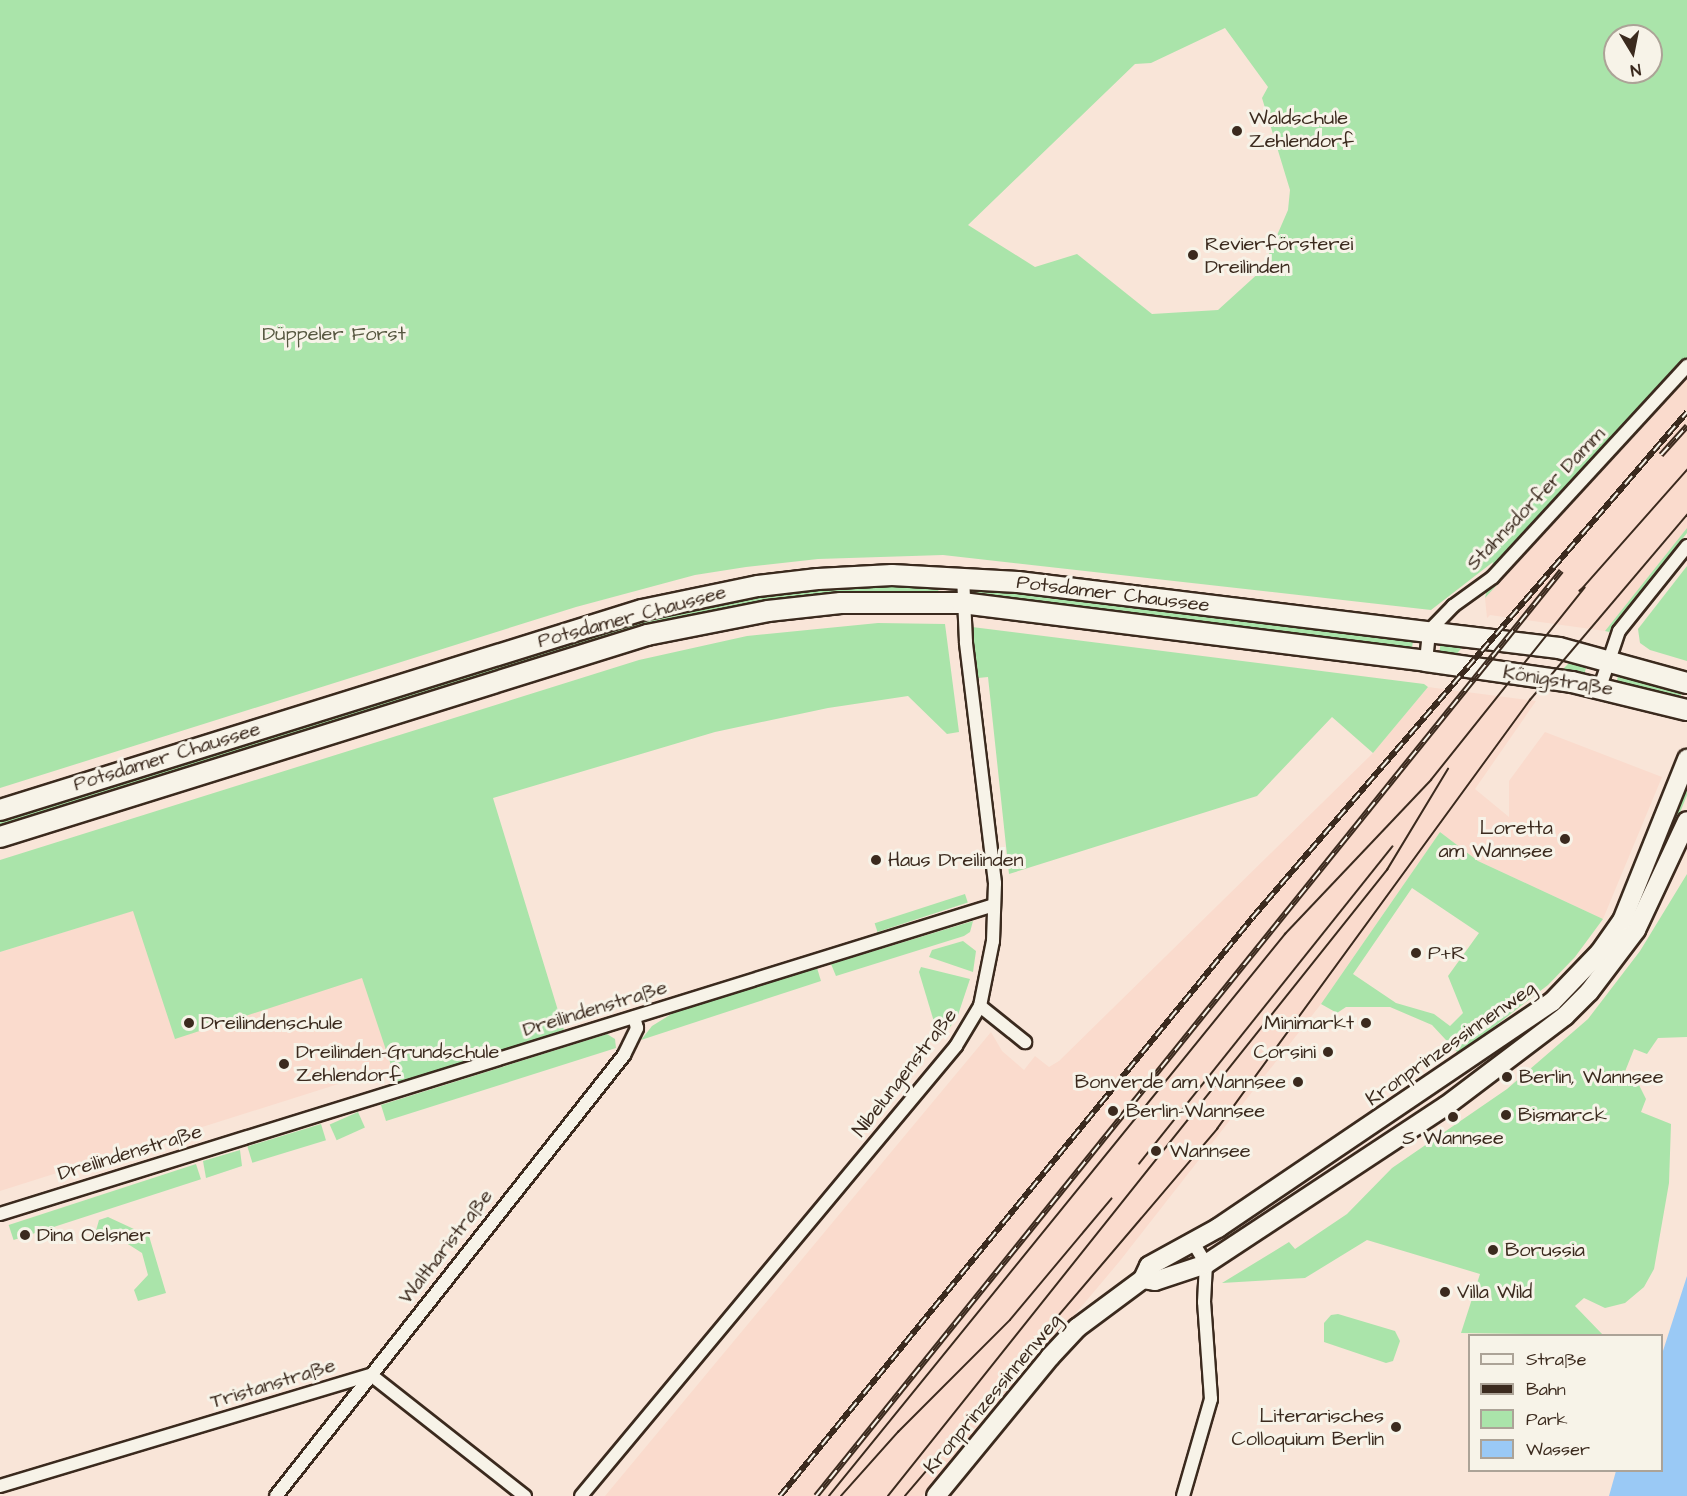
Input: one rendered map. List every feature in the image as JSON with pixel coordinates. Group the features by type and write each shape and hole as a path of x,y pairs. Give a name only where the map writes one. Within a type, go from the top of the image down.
{"main road":[{"name":"Potsdamer Chaussee","path":"0,810 663,605 758,586 818,579 963,576 1429,632"},
{"name":"Potsdamer Chaussee","path":"0,837 646,635 729,617 820,605 962,603 1426,661"},
{"name":"Königstraße","path":"1429,632 1609,658 1687,683"},
{"name":"Königstraße","path":"1426,661 1600,687 1687,710"},
{"name":"Kronprinzessinnenweg","path":"936,1496 1077,1328 1143,1279 1149,1266 1193,1242 1479,1054 1552,1002 1600,951 1624,914 1686,766"},
{"name":"Kronprinzessinnenweg","path":"1143,1279 1155,1281 1206,1264 1491,1074 1565,1016 1614,961 1659,887 1687,821"},
{"path":"1479,1054 1491,1074"}],"street":[{"name":"Stahnsdorfer Damm","path":"1429,632 1453,606 1493,577 1687,366"},
{"path":"1600,687 1619,631 1687,546"},
{"name":"Nibelungenstraße","path":"581,1496 956,1046 980,1006 993,941 996,883 962,603 963,576"},
{"path":"1426,661 1429,632"},
{"name":"Dreilindenstraße","path":"0,1214 994,905"},
{"path":"980,1006 1025,1042"},
{"name":"Waltharistraße","path":"276,1496 624,1055 636,1028 634,1017"},
{"path":"1183,1496 1211,1399 1204,1302 1206,1264 1193,1242"},
{"path":"371,1375 525,1496"},
{"name":"Tristanstraße","path":"0,1486 371,1375"}],"shaded area":[{"path":"1687,376 1687,528 1605,631 1490,615 1487,618 1485,598"},
{"path":"1428,687 1536,701 1475,789 1509,817 1509,781 1545,732 1662,777 1603,919 1478,861 1440,832 1321,1004 1119,1262 922,1496 605,1496 991,1032 1002,1051 1024,1070 1035,1056 1049,1067 1059,1061 1373,753"},
{"name":"Dreilindenschule","path":"324,851 392,1067 0,1191 0,952"}],"green space":[{"name":"Düppeler Forst","path":"0,0 1687,0 1687,376 1485,598 1493,562 1431,610 943,555 818,559 746,567 695,575 576,607 0,788","holes":["1225,28 1268,87 1262,98 1290,190 1288,210 1262,270 1218,310 1152,314 1077,254 1035,267 968,225 1135,64 1151,63"]},
{"path":"1687,528 1687,533 1609,632 1605,631"},
{"path":"1687,566 1687,661 1650,650 1640,643 1638,629"},
{"path":"939,583 938,595 788,601 0,830 0,817 626,621 795,588"},
{"path":"972,584 1414,636 1411,653 971,597"},
{"path":"878,623 945,624 959,732 947,734 908,696 828,708 715,732 493,798 564,1030 397,1083 362,978 175,1039 133,911 0,952 0,860 639,660 747,636"},
{"path":"972,627 1424,684 1428,687 1373,753 1332,717 1257,796 1009,874 988,677 978,678"},
{"path":"1441,640 1466,643 1453,658 1439,656"},
{"path":"1573,659 1588,661 1584,675 1561,671"},
{"path":"1618,672 1683,688 1680,700 1617,683"},
{"path":"1687,783 1687,795 1647,895 1590,980 1587,976"},
{"path":"1440,832 1478,861 1603,919 1575,957 1548,985 1459,1054 1432,1025 1390,1007 1346,1007 1337,1013 1321,1004","holes":["1412,888 1479,933 1448,976 1463,1013 1450,1026 1434,1014 1396,1003 1353,974"]},
{"path":"1687,874 1687,1037 1658,1038 1647,1054 1634,1049 1624,1074 1636,1079 1646,1099 1641,1112 1671,1124 1669,1183 1654,1269 1644,1287 1625,1303 1605,1308 1584,1298 1575,1306 1602,1334 1461,1333 1480,1274 1367,1240 1305,1278 1222,1283 1289,1242 1295,1249 1347,1214 1392,1168 1507,1089 1588,1019 1640,951"},
{"path":"965,894 968,903 877,932 875,923"},
{"path":"973,921 970,932 964,936 836,976 831,964"},
{"path":"963,941 976,951 973,972 929,957 932,950"},
{"path":"921,967 970,979 957,1018 943,1036 938,1035 919,972"},
{"path":"817,968 821,981 641,1040 652,1026 673,1013"},
{"path":"607,1034 615,1039 616,1048 386,1121 381,1105"},
{"path":"358,1112 365,1128 337,1140 330,1125"},
{"path":"321,1124 326,1140 252,1163 247,1147"},
{"path":"240,1150 242,1166 206,1178 203,1161"},
{"path":"196,1164 201,1179 14,1240 9,1225"},
{"path":"108,1217 149,1236 166,1293 138,1301 134,1290 148,1275 142,1253 120,1239 100,1240 95,1234 99,1220"},
{"path":"1338,1314 1395,1331 1400,1341 1393,1361 1386,1363 1324,1342 1324,1323 1331,1315"}],"water":[{"path":"1687,1276 1687,1496 1609,1496 1616,1472 1663,1472 1663,1351"}],"tram line":[{"path":"829,1496 1285,934 1431,780 1584,588 1580,591 1687,470"},
{"path":"905,1496 1217,1129 1530,700 1687,515"},
{"path":"888,1496 1387,870 1448,769"},
{"path":"1139,1164 1392,847"},
{"path":"841,1496 898,1432 1010,1320 1111,1199"}],"railway":[{"path":"780,1496 1252,918 1687,412"},
{"path":"1661,455 1687,426"},
{"path":"816,1496 1561,571"}],"place":[{"name":"Waldschule Zehlendorf","path":"1237,131"},
{"name":"Revierförsterei Dreilinden","path":"1193,255"},
{"name":"Loretta am Wannsee","path":"1565,839"},
{"name":"Haus Dreilinden","path":"876,860"},
{"name":"P+R","path":"1416,953"},
{"name":"Dreilindenschule","path":"189,1023"},
{"name":"Minimarkt","path":"1366,1023"},
{"name":"Corsini","path":"1328,1052"},
{"name":"Dreilinden-Grundschule Zehlendorf","path":"284,1064"},
{"name":"Berlin, Wannsee","path":"1507,1077"},
{"name":"Bonverde am Wannsee","path":"1298,1082"},
{"name":"Berlin-Wannsee","path":"1113,1111"},
{"name":"Bismarck","path":"1506,1115"},
{"name":"S Wannsee","path":"1453,1117"},
{"name":"Wannsee","path":"1156,1151"},
{"name":"Dina Oelsner","path":"25,1235"},
{"name":"Borussia","path":"1493,1250"},
{"name":"Villa Wild","path":"1445,1292"},
{"name":"Literarisches Colloquium Berlin","path":"1396,1427"}]}
